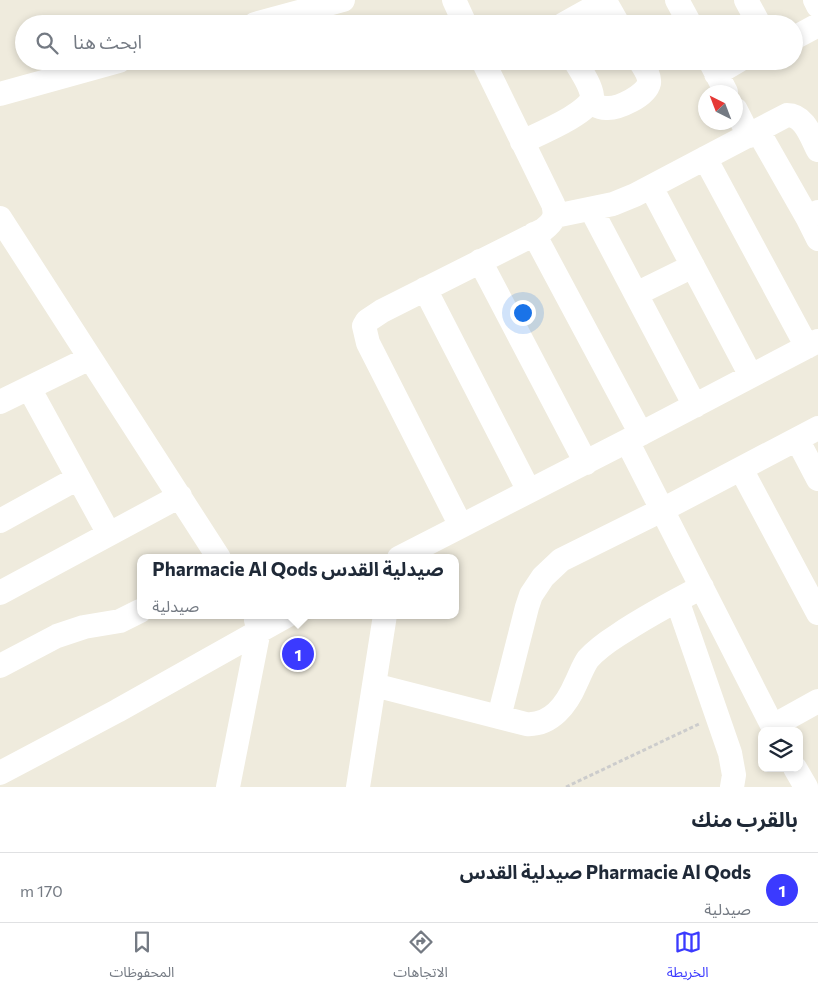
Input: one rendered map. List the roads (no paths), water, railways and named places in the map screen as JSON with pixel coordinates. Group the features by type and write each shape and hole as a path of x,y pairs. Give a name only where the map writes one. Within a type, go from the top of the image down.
{"street":[{"path":"288,15 342,0"},
{"path":"454,0 461,15"},
{"path":"677,0 685,15"},
{"path":"746,0 754,15"},
{"path":"815,0 818,6"},
{"path":"580,15 605,1 613,15"},
{"path":"803,33 818,24"},
{"path":"0,94 87,70"},
{"path":"461,526 368,343 364,329 365,323 374,316 534,234 551,223 555,216 553,204 522,142 491,70"},
{"path":"522,142 581,112 591,103 592,94 580,70"},
{"path":"591,103 600,107 610,108 637,98 648,84 649,80 645,70"},
{"path":"555,216 613,204 651,187 787,115 792,115 803,122 818,150"},
{"path":"743,119 812,215 818,239"},
{"path":"407,554 586,463 812,344 705,158"},
{"path":"651,187 751,376"},
{"path":"592,209 694,406"},
{"path":"0,218 216,554"},
{"path":"534,234 634,438 662,510 773,727"},
{"path":"480,262 586,463"},
{"path":"636,294 693,266"},
{"path":"425,289 529,491"},
{"path":"0,402 90,358"},
{"path":"28,388 109,534"},
{"path":"499,717 526,607 531,595 543,577 561,560 662,510 818,428"},
{"path":"797,439 818,479"},
{"path":"740,468 818,613"},
{"path":"0,521 78,478"},
{"path":"0,593 180,496"},
{"path":"374,685 533,725 556,713 569,698 586,662 598,649 634,624 702,587"},
{"path":"677,600 717,716 734,775 732,787"},
{"path":"0,666 63,633 84,627 120,621 137,612"},
{"path":"2,769 117,711 257,623 272,619"},
{"path":"358,787 384,619"},
{"path":"228,787 257,623"},
{"path":"776,727 818,701"},
{"path":"797,772 806,787"}],"place":[{"name":"Pharmacie Al Qods صيدلية القدس","path":"298,654"}]}
